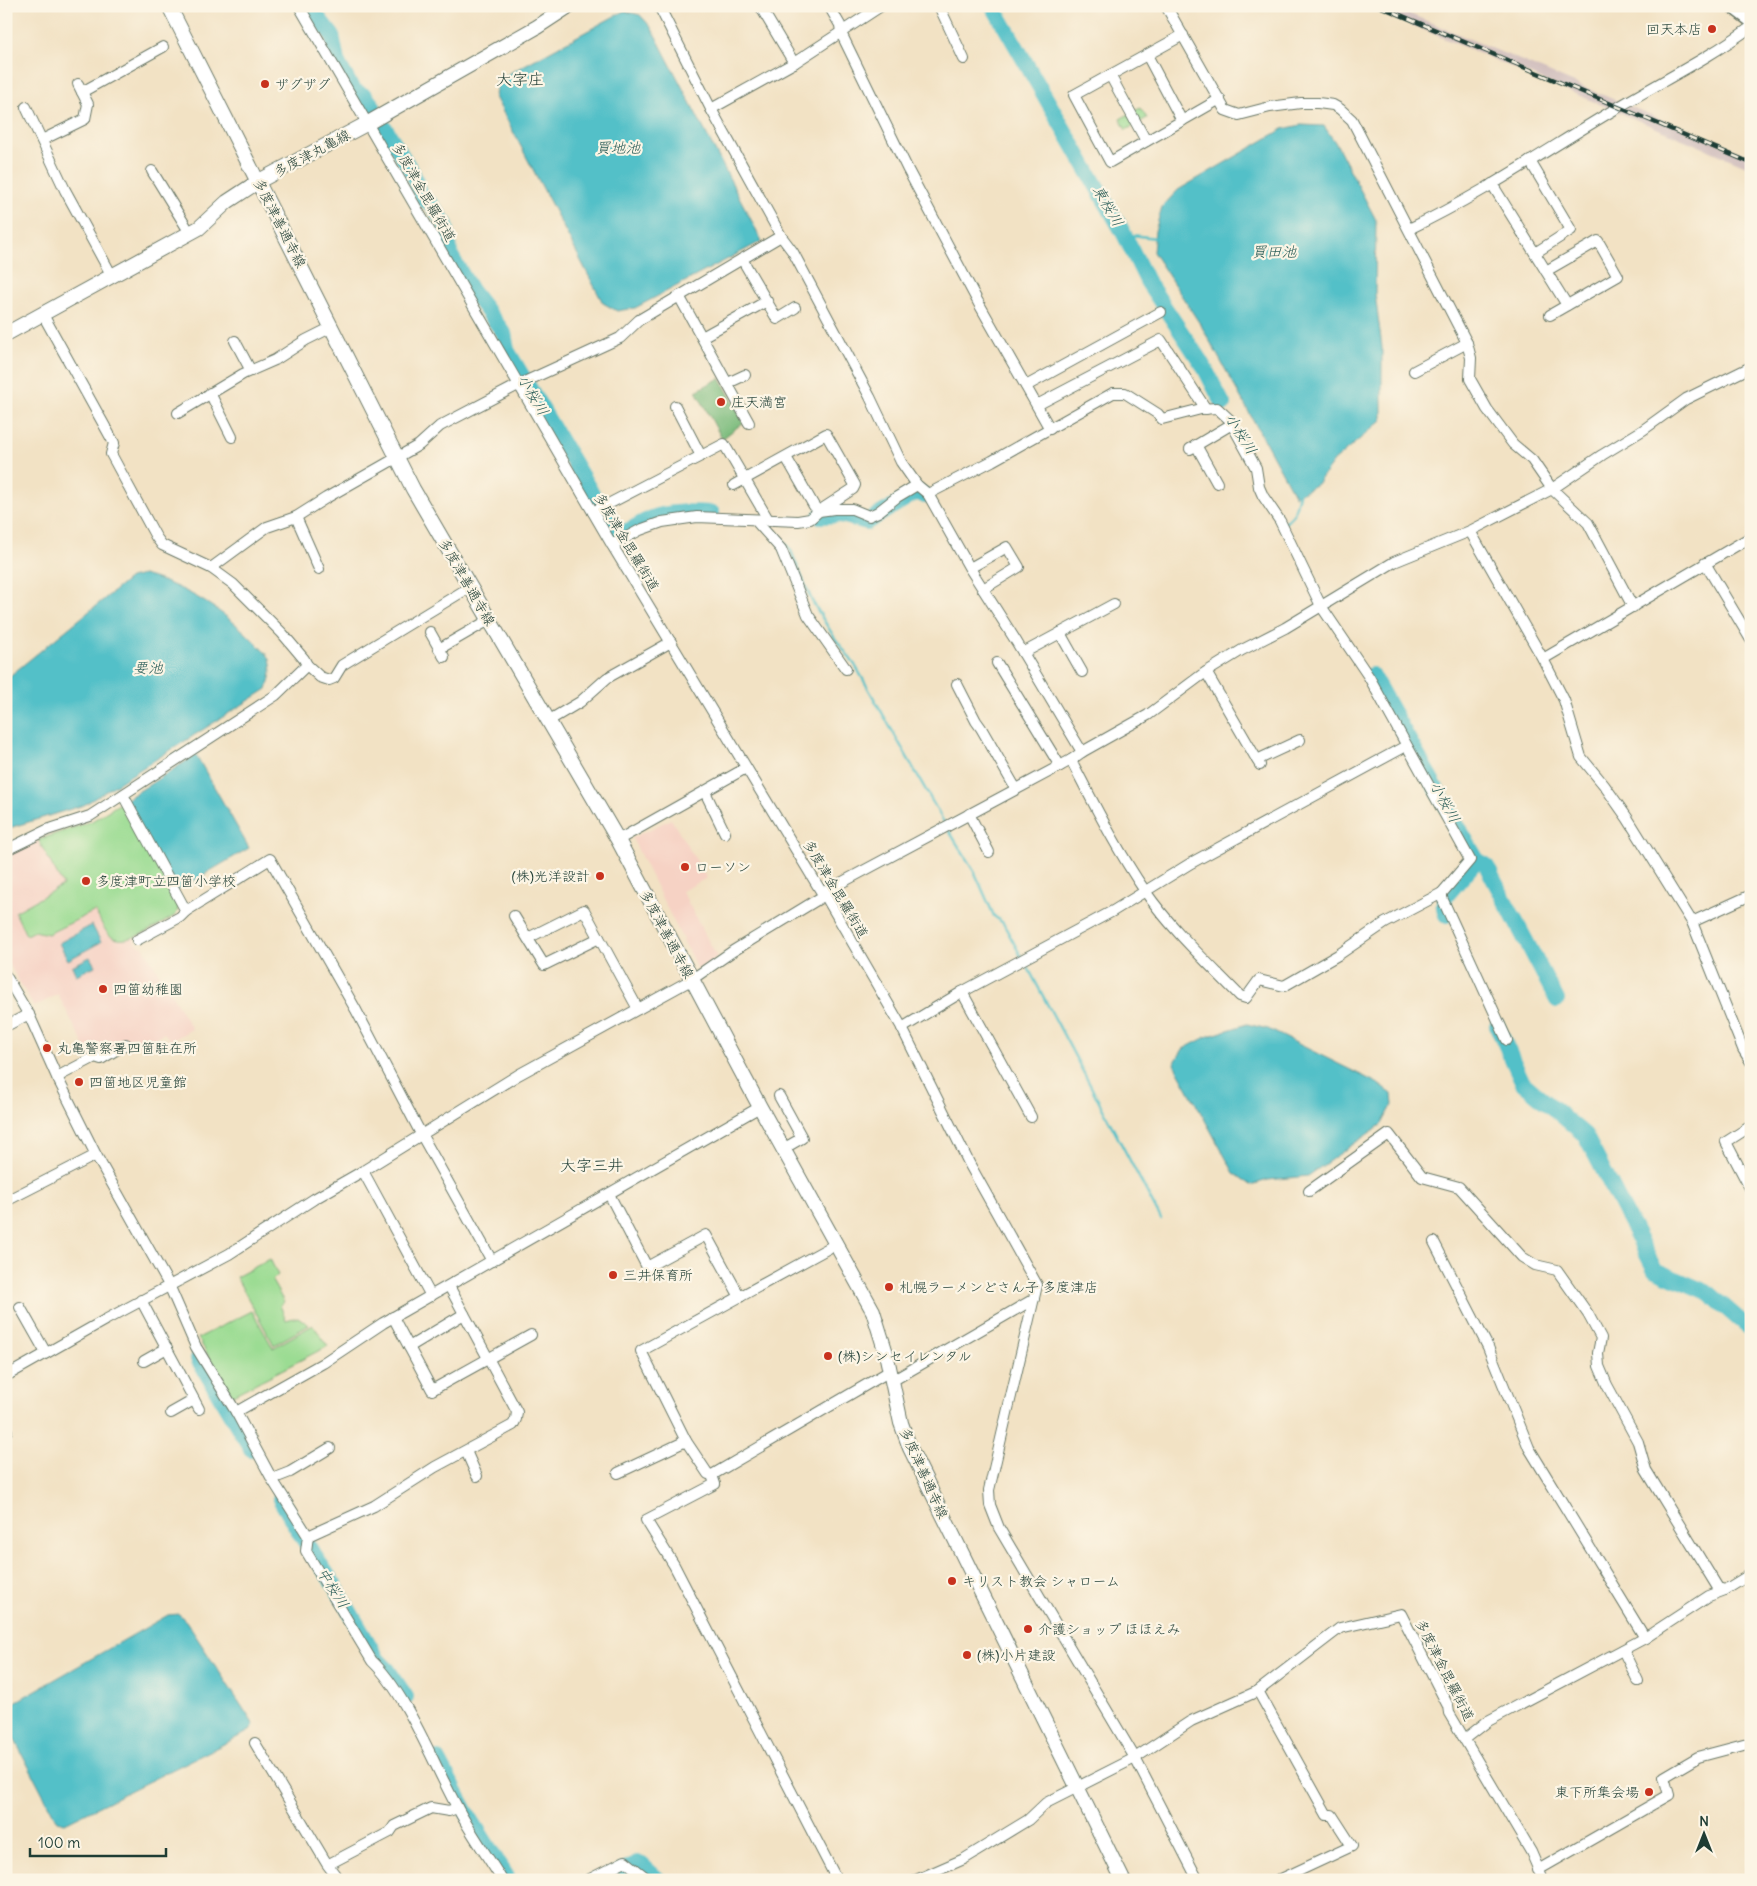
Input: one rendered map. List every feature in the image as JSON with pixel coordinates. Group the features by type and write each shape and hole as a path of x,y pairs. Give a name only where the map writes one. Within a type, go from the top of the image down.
{"main road":[{"name":"多度津善通寺線","path":"169,6 413,489 618,840 691,980 873,1311 891,1376 901,1423 918,1466 1123,1880"},
{"name":"多度津丸亀線","path":"6,334 190,234 226,202 259,181 368,123 537,27 570,6"},
{"path":"1734,6 1751,19"}],"street":[{"name":"多度津金毘羅街道","path":"299,6 612,545 824,894 902,1028 970,1165 1037,1285 989,1490 990,1505 999,1528 1135,1758 1198,1880"},
{"path":"659,6 711,109 781,236 793,252 870,397 901,462 917,485 928,494 970,568 1082,752"},
{"path":"760,6 794,63"},
{"path":"829,6 840,25 841,33 908,170 978,302 1050,428"},
{"path":"711,109 794,63 881,6"},
{"path":"939,6 964,59"},
{"path":"1166,6 1225,110 1239,115 1270,107 1318,103 1334,106 1352,120 1467,343 1471,358 1470,379 1487,409 1512,444 1532,460 1552,489 1588,523 1633,607"},
{"path":"1409,229 1445,212 1618,107 1677,74 1751,27"},
{"path":"1183,35 1074,95 1110,162 1220,99"},
{"path":"42,140 85,119 88,104 80,88 163,47"},
{"path":"1147,55 1182,121"},
{"path":"1110,76 1146,141"},
{"path":"26,107 66,190 112,276"},
{"path":"1530,160 1571,230 1534,252"},
{"path":"152,171 190,234"},
{"path":"1492,184 1567,305"},
{"path":"211,568 267,527 296,518 326,498 419,445 440,426 520,384 620,338 638,320 781,236"},
{"path":"1546,271 1598,242 1618,276 1550,315"},
{"path":"742,259 777,319 795,308"},
{"path":"679,296 749,423"},
{"path":"702,337 767,301"},
{"path":"1026,386 1161,312"},
{"path":"42,313 114,443 111,454 162,545 211,568 233,584 282,633 307,665 320,677 329,680 334,678 342,666 470,587"},
{"path":"178,413 210,393 250,371 275,360 306,340 332,327"},
{"path":"1037,405 1161,340 1204,407"},
{"path":"235,341 250,371"},
{"path":"1414,370 1436,364 1467,343"},
{"path":"6,1376 141,1300 229,1254 518,1075 691,980 732,951 824,894 1071,760 1148,715 1206,672 1242,650 1285,628 1394,562 1470,531 1552,489 1602,455 1644,430 1686,399 1751,367"},
{"path":"728,383 745,375"},
{"path":"210,393 232,437"},
{"path":"928,494 992,462 1113,393 1125,393 1160,416 1204,407 1217,408 1229,419 1256,468 1259,487 1263,496 1280,521 1321,606 1368,676 1470,860 1443,899 1385,923 1338,955 1284,986 1260,980 1246,998 1240,996 1180,935 1145,892 1109,832 1071,760"},
{"path":"675,406 688,422 701,456"},
{"path":"1217,483 1193,447 1232,424"},
{"path":"612,545 640,530 662,522 697,517 756,521 798,521 810,519 819,511 853,490 855,485 826,434 734,485"},
{"path":"593,512 724,444 769,521"},
{"path":"786,457 814,506 819,511 852,509 869,516 878,512 897,497 917,485"},
{"path":"296,518 319,569"},
{"path":"756,521 781,549 808,615 846,669"},
{"path":"1470,531 1564,700 1581,757 1628,819 1692,922 1743,1049 1751,1062"},
{"path":"1542,659 1751,538"},
{"path":"298,549 308,544"},
{"path":"970,568 1007,546 1019,567 983,589"},
{"path":"1705,563 1751,640"},
{"path":"1023,653 1114,604"},
{"path":"430,632 441,653 489,620"},
{"path":"1060,633 1082,672"},
{"path":"548,721 580,702 607,678 672,642"},
{"path":"997,663 1005,683 1031,726 1060,766"},
{"path":"6,850 47,830 90,816 276,695 307,665"},
{"path":"1206,672 1259,763 1300,740"},
{"path":"957,684 976,722 1016,789"},
{"path":"902,1028 962,992 1114,911 1191,863 1406,746"},
{"path":"618,840 746,768"},
{"path":"705,792 725,833"},
{"path":"123,795 186,911"},
{"path":"969,814 989,852"},
{"path":"137,940 180,917 186,911 270,859 356,1010 421,1134 492,1261"},
{"path":"1692,922 1751,895"},
{"path":"1443,899 1507,1040"},
{"path":"528,938 584,910 638,1009"},
{"path":"514,916 544,965 599,938"},
{"path":"6,976 29,1014 57,1077 96,1155 169,1285 196,1347 236,1412 308,1541 306,1551 339,1603 372,1661 382,1670 406,1707 457,1808 502,1880"},
{"path":"962,992 1031,1117"},
{"path":"6,1026 29,1014"},
{"path":"57,1077 96,1057 100,1059 126,1044"},
{"path":"779,1096 802,1138 783,1149"},
{"path":"236,1412 323,1362 393,1318 760,1107"},
{"path":"1751,1126 1726,1142 1751,1190"},
{"path":"1310,1190 1388,1134 1422,1177 1459,1187 1522,1257 1535,1265 1557,1270 1588,1314 1601,1338 1598,1353 1599,1366 1607,1385 1638,1442 1646,1470 1718,1588 1727,1590"},
{"path":"6,1201 96,1155"},
{"path":"363,1171 431,1296"},
{"path":"608,1194 647,1267 706,1236 740,1297"},
{"path":"1434,1242 1488,1347 1529,1448 1645,1638"},
{"path":"836,1244 641,1351 686,1441 708,1474 712,1475 715,1484 646,1520 674,1564 837,1880"},
{"path":"308,1541 374,1506 435,1467 513,1425 516,1420 517,1412 449,1286"},
{"path":"712,1475 1034,1299"},
{"path":"141,1300 196,1404 171,1413"},
{"path":"20,1307 46,1353"},
{"path":"409,1347 464,1314"},
{"path":"393,1318 432,1390 531,1335"},
{"path":"144,1361 167,1348"},
{"path":"618,1474 686,1441"},
{"path":"272,1479 290,1472 330,1448"},
{"path":"466,1451 478,1476"},
{"path":"1465,1739 1488,1721 1645,1638 1709,1596 1727,1590 1751,1574"},
{"name":"多度津金毘羅街道","path":"1258,1691 1340,1628 1401,1614 1450,1713 1531,1852 1543,1880"},
{"path":"1623,1650 1638,1681"},
{"path":"916,1880 964,1859 1028,1820 1046,1804 1077,1786 1135,1758 1191,1721 1258,1691 1327,1815 1332,1815 1352,1846 1279,1880"},
{"path":"256,1743 339,1880"},
{"path":"1538,1870 1669,1795 1664,1777 1698,1758 1751,1743"},
{"path":"329,1866 331,1863 390,1832 394,1826 431,1808 449,1812 457,1808"},
{"path":"588,1880 610,1875 626,1861 649,1880"}],"shaded area":[{"path":"1367,6 1391,6 1751,157 1751,168"},
{"name":"多度津町立四箇小学校","path":"102,816 135,943 144,948 192,1029 171,1041 164,1033 130,1050 124,1041 101,1054 98,1051 89,1055 58,994 34,1007 6,959 6,856 42,838"},
{"path":"671,819 707,878 682,891 717,957 698,970 632,838"}],"green space":[{"path":"1140,108 1147,118 1126,130 1120,119"},
{"path":"720,378 744,422 722,439 696,391"},
{"path":"122,802 179,906 176,915 144,933 126,939 118,939 109,935 95,911 48,934 34,931 26,935 15,912 63,885 38,840 92,821"},
{"path":"270,1259 278,1275 272,1281 284,1302 280,1305 286,1320 298,1317 309,1325 274,1345 236,1277"},
{"path":"252,1311 273,1348 313,1325 328,1346 231,1396 198,1338"}],"water":[{"name":"買地池","path":"624,11 640,15 651,27 762,241 635,308 617,311 603,303 495,97 497,80"},
{"name":"買田池","path":"1301,125 1324,126 1337,145 1376,220 1375,294 1382,347 1382,420 1334,461 1317,484 1295,496 1202,327 1153,252 1155,231 1162,207 1178,190 1283,129"},
{"name":"要池","path":"143,575 190,593 219,611 245,632 270,659 271,671 267,689 84,805 6,829 6,679 130,578"},
{"path":"196,755 249,848 174,892 125,800"},
{"path":"92,925 101,942 68,960 59,943"},
{"path":"90,957 95,966 76,975 72,966"},
{"path":"1247,1024 1268,1029 1377,1083 1392,1094 1393,1104 1382,1124 1308,1176 1268,1180 1251,1185 1234,1173 1174,1064 1183,1049 1206,1037"},
{"path":"179,1614 186,1621 254,1725 248,1732 65,1823 57,1821 6,1723 6,1709 168,1615"}],"waterway":[{"name":"小桜川","path":"309,6 332,35 337,61 353,90 365,96 373,106"},
{"name":"東桜川","path":"993,6 1124,234 1147,281 1203,365 1223,404"},
{"name":"小桜川","path":"385,128 413,174 423,199 432,205 446,225 450,254 471,290 504,333 507,350 616,534 626,532 652,518 666,514 712,513"},
{"path":"1124,234 1156,238"},
{"path":"1285,523 1294,514 1300,490"},
{"name":"小桜川","path":"820,516 841,515 867,522 915,493 925,496"},
{"path":"768,524 791,551 812,601 834,637 855,665 945,824"},
{"name":"小桜川","path":"1372,675 1477,860 1486,865 1557,1000"},
{"path":"948,829 975,873 994,916 1003,923 1022,958"},
{"path":"1446,915 1444,910 1446,896 1477,860"},
{"path":"1025,962 1161,1219"},
{"path":"1497,1026 1523,1083 1585,1135 1655,1270 1709,1293 1751,1330"},
{"name":"中桜川","path":"198,1359 251,1449"},
{"name":"中桜川","path":"280,1499 302,1537 335,1586 378,1660 388,1670 406,1697"},
{"name":"中桜川","path":"438,1759 469,1816 509,1880"},
{"name":"中桜川","path":"604,1880 637,1863 659,1880"}],"railway":[{"path":"1379,6 1751,163"}],"place":[{"name":"回天本店","path":"1712,29"},
{"name":"ザグザグ","path":"265,84"},
{"name":"庄天満宮","path":"721,402"},
{"name":"ローソン","path":"685,867"},
{"name":"(株)光洋設計","path":"600,876"},
{"name":"多度津町立四箇小学校","path":"86,881"},
{"name":"四箇幼稚園","path":"103,989"},
{"name":"丸亀警察署四箇駐在所","path":"47,1048"},
{"name":"四箇地区児童館","path":"79,1082"},
{"name":"三井保育所","path":"613,1275"},
{"name":"札幌ラーメンどさん子 多度津店","path":"889,1287"},
{"name":"(株)シンセイレンタル","path":"828,1356"},
{"name":"キリスト教会 シャローム","path":"952,1581"},
{"name":"介護ショップ ほほえみ","path":"1028,1629"},
{"name":"(株)小片建設","path":"967,1655"},
{"name":"東下所集会場","path":"1649,1792"}],"district":[{"name":"大字庄","path":"520,79"},
{"name":"大字三井","path":"592,1165"}]}
